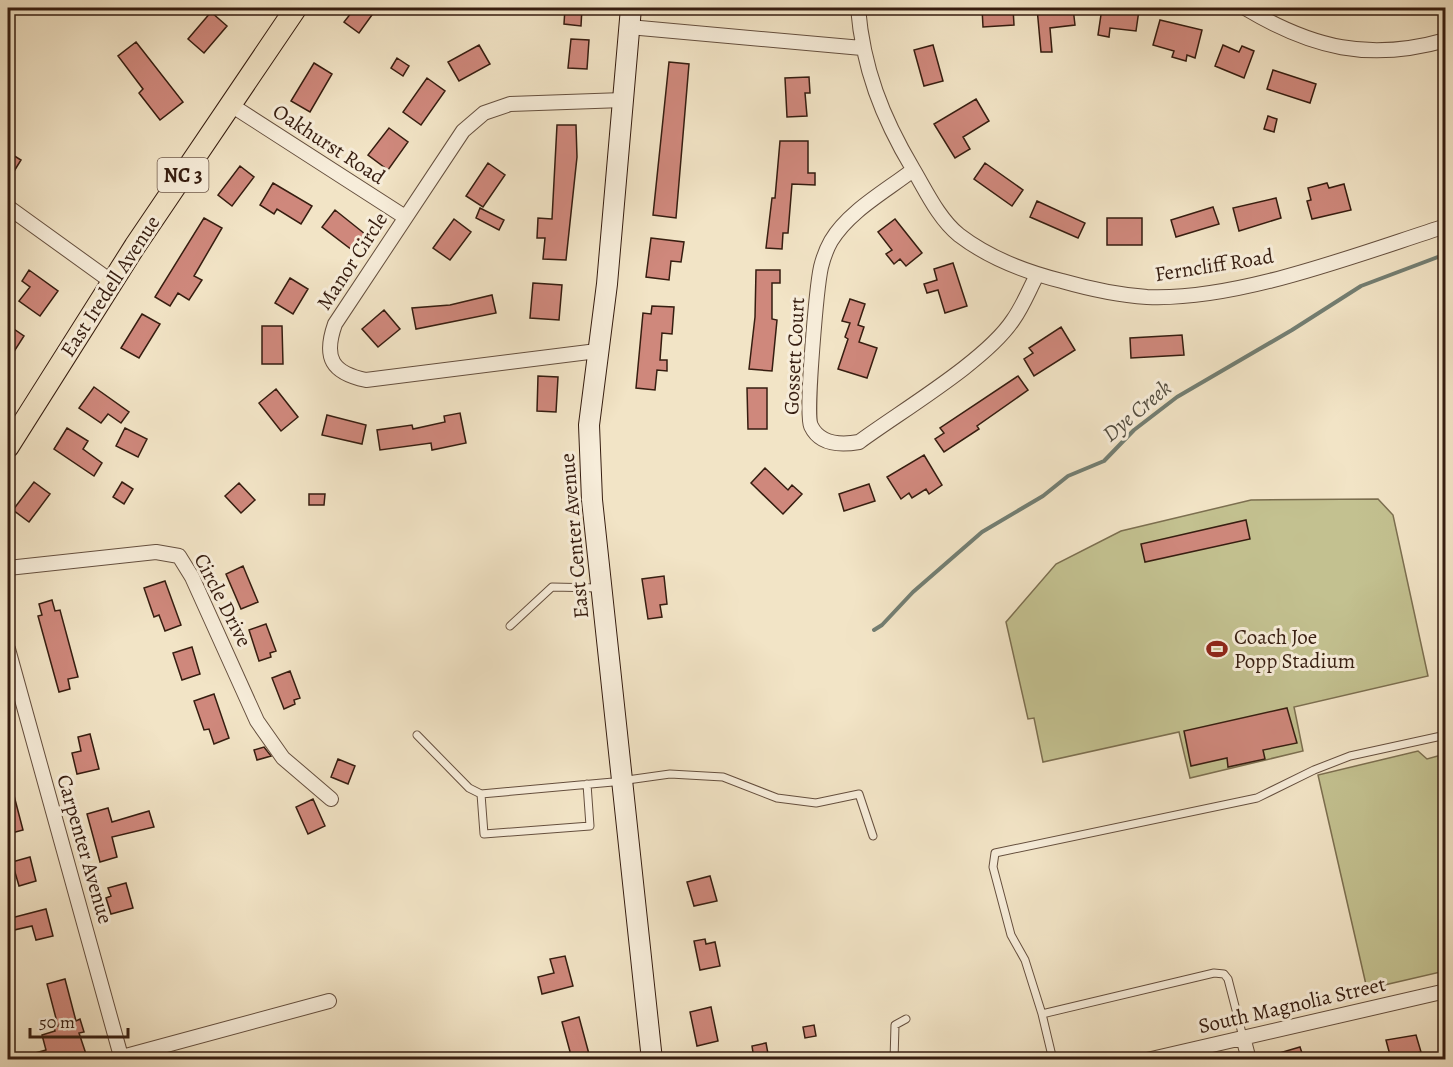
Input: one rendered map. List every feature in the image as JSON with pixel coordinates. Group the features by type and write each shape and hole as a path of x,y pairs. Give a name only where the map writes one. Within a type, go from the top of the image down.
{"main road":[{"name":"East Iredell Avenue","path":"8,447 112,282 296,8"}],"street":[{"name":"Ferncliff Road","path":"858,8 862,48 871,84 890,129 934,205 958,234 999,260 1037,275 1106,293 1148,297 1201,293 1310,269 1446,226"},
{"path":"1245,8 1312,42 1346,50 1400,50 1446,40"},
{"path":"630,17 862,48"},
{"name":"East Center Avenue","path":"630,17 607,284 589,425 592,500 652,1059"},
{"name":"Manor Circle","path":"597,351 366,380 347,376 333,362 328,343 335,324 463,131 484,113 510,104 623,100"},
{"name":"Oakhurst Road","path":"231,105 405,218"},
{"name":"Gossett Court","path":"913,170 845,222 830,243 821,268 808,403 811,427 825,440 840,445 859,441 965,366 996,340 1013,320 1037,275"},
{"path":"8,207 112,282"},
{"name":"Circle Drive","path":"8,568 156,552 179,556 192,577 257,721 283,758 331,799"},
{"name":"Carpenter Avenue","path":"8,649 122,1058"},
{"name":"South Magnolia Street","path":"1147,1059 1446,991"},
{"path":"122,1058 329,1001"},
{"path":"1243,1037 1249,1059"}],"lane":[{"path":"510,626 552,587 601,588"},
{"path":"417,735 470,788 482,794 670,774 723,777 777,798 816,804 859,794 873,836"},
{"path":"1053,1059 1025,960 1011,935 993,867 995,853 1257,798 1314,770 1350,756 1446,735"},
{"path":"482,794 484,834 590,826 587,784"},
{"path":"1042,1014 1214,973 1224,974 1228,979 1243,1037"},
{"path":"894,1059 895,1025 906,1019"}],"shaded area":[{"name":"Coach Joe Popp Stadium","path":"1378,499 1393,515 1428,676 1294,707 1303,751 1190,778 1179,732 1043,762 1034,718 1028,719 1006,622 1056,564 1121,531 1251,500"},
{"path":"1418,751 1427,759 1445,754 1445,971 1367,989 1318,775"}],"building":[{"path":"355,8 377,8 359,33 344,22"},
{"path":"565,8 582,8 581,26 564,24"},
{"path":"982,8 1013,8 1014,25 983,27"},
{"path":"1037,8 1073,8 1075,25 1050,28 1052,52 1041,52"},
{"path":"1102,8 1139,10 1136,31 1110,28 1109,37 1098,35"},
{"path":"211,12 227,26 204,53 188,39"},
{"path":"1160,20 1202,30 1195,58 1187,55 1186,61 1172,57 1174,51 1153,45"},
{"path":"571,39 589,40 587,69 568,68"},
{"path":"136,42 183,102 160,120 139,93 143,89 118,56"},
{"path":"479,45 490,64 459,81 448,62"},
{"path":"933,45 943,81 924,86 914,50"},
{"path":"1223,45 1239,52 1242,46 1254,51 1244,78 1215,66"},
{"path":"397,58 409,66 403,76 391,68"},
{"path":"669,62 689,64 676,218 653,215"},
{"path":"314,63 332,74 310,112 291,101"},
{"path":"1273,70 1316,84 1310,103 1267,89"},
{"path":"809,77 810,93 805,93 807,116 787,117 785,78"},
{"path":"427,78 445,91 421,125 403,112"},
{"path":"976,99 989,121 963,137 970,149 955,158 934,124"},
{"path":"1268,116 1277,119 1274,132 1264,129"},
{"path":"557,125 576,125 577,157 566,260 543,259 545,238 537,238 538,218 552,219"},
{"path":"389,128 408,142 388,170 368,155"},
{"path":"780,141 808,141 808,173 815,173 815,185 792,184 788,233 783,233 782,249 766,248 772,198 775,198"},
{"path":"8,152 21,160 8,181"},
{"path":"488,163 505,175 483,207 466,196"},
{"path":"985,163 1023,190 1012,206 974,179"},
{"path":"240,166 254,177 232,206 218,195"},
{"path":"273,183 312,206 301,224 277,209 274,214 260,205"},
{"path":"1327,183 1329,188 1344,184 1351,210 1312,219 1307,201 1311,200 1308,188"},
{"path":"1276,198 1281,218 1239,231 1233,208"},
{"path":"1037,201 1085,223 1078,238 1030,217"},
{"path":"1213,207 1219,224 1176,237 1171,220"},
{"path":"480,208 504,220 499,230 476,218"},
{"path":"335,210 365,234 352,250 322,227"},
{"path":"204,218 222,228 194,276 202,280 189,300 178,293 170,306 155,297"},
{"path":"1107,218 1142,218 1142,245 1107,245"},
{"path":"454,219 471,232 450,260 433,248"},
{"path":"895,219 922,253 906,266 900,259 894,264 886,254 892,250 878,232"},
{"path":"651,238 684,242 681,262 671,261 669,280 646,277"},
{"path":"953,263 967,306 945,313 938,290 927,293 924,284 937,280 934,269"},
{"path":"29,270 58,291 40,316 19,301 30,287 22,281"},
{"path":"756,270 780,270 780,283 772,283 772,319 777,320 772,371 749,369 755,317"},
{"path":"290,278 308,289 293,314 275,303"},
{"path":"533,283 562,285 559,320 530,318"},
{"path":"492,295 496,313 416,329 412,308 450,305"},
{"path":"850,299 865,304 858,325 864,327 859,342 877,348 867,378 838,369 848,339 845,337 850,323 842,321"},
{"path":"652,306 674,307 672,334 662,333 660,360 667,360 667,371 657,370 655,390 636,388 643,313 651,314"},
{"path":"384,310 400,329 378,347 362,329"},
{"path":"142,314 160,324 139,358 121,348"},
{"path":"8,325 24,336 8,361"},
{"path":"262,326 282,326 283,364 262,364"},
{"path":"1061,327 1075,350 1034,376 1024,359 1033,353 1029,348"},
{"path":"1182,335 1184,355 1131,358 1130,338"},
{"path":"538,376 558,377 556,412 537,411"},
{"path":"1018,376 1028,390 977,426 979,429 944,452 935,439 944,433 940,428"},
{"path":"94,387 129,412 121,423 108,414 101,423 79,408"},
{"path":"747,388 767,388 767,429 748,429"},
{"path":"276,389 298,417 281,431 259,403"},
{"path":"460,413 466,443 432,450 431,443 380,450 377,430 412,425 413,429 445,422 444,416"},
{"path":"327,415 366,425 362,444 322,435"},
{"path":"67,428 88,441 83,449 102,463 94,476 54,449"},
{"path":"125,428 147,439 138,457 116,446"},
{"path":"924,455 942,485 929,494 926,489 912,498 909,493 901,499 887,477"},
{"path":"765,468 788,490 792,485 802,494 783,514 751,483"},
{"path":"34,482 50,494 29,522 13,510"},
{"path":"122,482 133,489 124,504 113,497"},
{"path":"239,483 255,500 241,513 225,496"},
{"path":"869,484 875,501 844,511 839,494"},
{"path":"309,494 325,494 324,505 309,505"},
{"path":"1246,520 1250,539 1145,562 1141,544"},
{"path":"243,566 258,602 241,609 226,574"},
{"path":"664,576 667,604 660,605 662,617 648,619 642,579"},
{"path":"165,581 181,625 165,631 159,615 154,617 144,588"},
{"path":"52,600 55,611 60,610 78,677 68,679 70,689 59,692 38,616 42,615 39,604"},
{"path":"266,624 276,651 270,653 271,657 259,661 249,630"},
{"path":"192,647 200,674 182,680 173,653"},
{"path":"290,671 300,698 294,700 295,704 284,709 272,678"},
{"path":"214,694 229,738 214,744 209,729 204,730 194,701"},
{"path":"1287,708 1297,743 1263,750 1265,759 1228,767 1227,758 1191,766 1184,731"},
{"path":"90,734 99,769 77,774 72,753 81,751 78,737"},
{"path":"264,747 271,756 257,760 254,750"},
{"path":"338,759 355,766 348,784 331,777"},
{"path":"8,784 11,784 23,830 8,834"},
{"path":"313,799 325,826 308,834 296,807"},
{"path":"108,808 112,822 149,811 154,827 112,837 117,857 100,862 87,814"},
{"path":"30,857 36,881 19,886 12,862"},
{"path":"710,876 717,901 694,906 687,882"},
{"path":"126,883 133,908 111,914 106,898 111,896 108,888"},
{"path":"46,909 53,936 36,940 32,926 14,930 11,918"},
{"path":"705,939 706,944 715,942 720,966 700,970 694,941"},
{"path":"565,956 573,986 542,994 538,977 554,973 550,959"},
{"path":"65,979 76,1021 80,1019 84,1032 79,1033 86,1054 67,1059 24,1059 24,1056 46,1050 42,1035 55,1031 54,1027 58,1026 47,984"},
{"path":"711,1007 718,1041 697,1046 690,1012"},
{"path":"579,1017 589,1054 572,1059 562,1022"},
{"path":"814,1025 816,1036 805,1038 803,1027"},
{"path":"1416,1035 1421,1052 1391,1059 1386,1040"},
{"path":"766,1043 769,1059 754,1059 752,1046"},
{"path":"1300,1047 1304,1059 1266,1059 1266,1057"}],"waterway":[{"name":"Dye Creek","path":"874,630 882,625 913,592 982,532 1043,496 1068,476 1104,461 1134,430 1177,397 1292,330 1361,286 1446,254"}],"place":[{"name":"Coach Joe Popp Stadium","path":"1217,649"}]}
